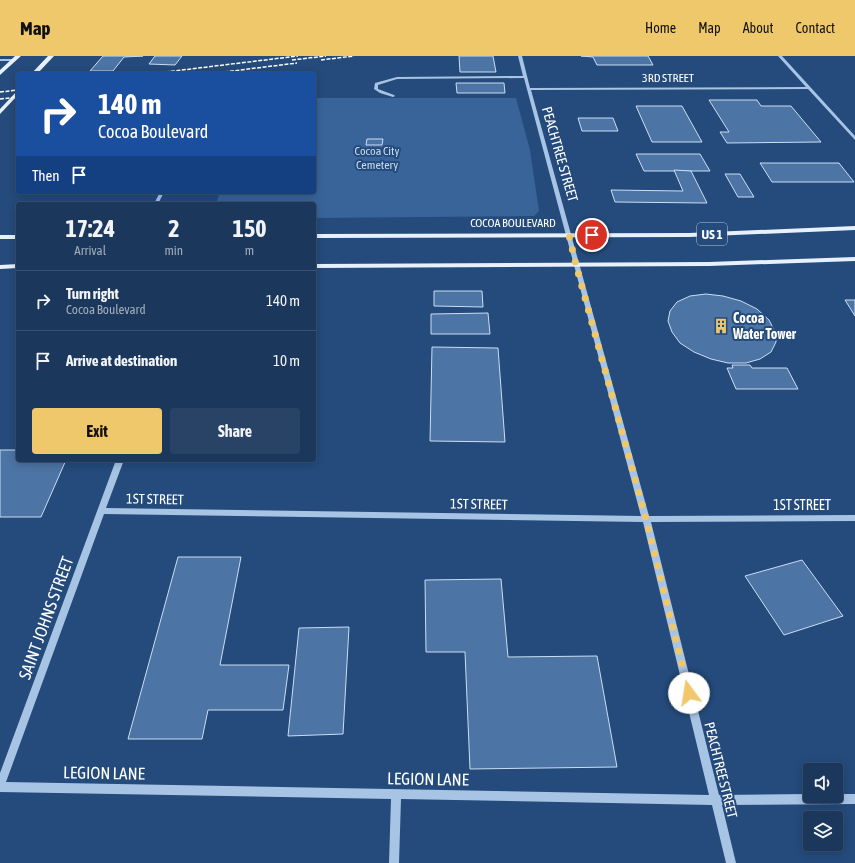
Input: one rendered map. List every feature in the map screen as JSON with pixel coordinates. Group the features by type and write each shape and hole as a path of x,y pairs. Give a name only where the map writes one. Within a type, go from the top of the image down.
{"main road":[{"path":"36,72 51,56"},
{"path":"0,73 16,58"},
{"path":"0,112 16,94"},
{"name":"COCOA BOULEVARD","path":"316,236 754,234 855,228"},
{"path":"0,237 16,237"},
{"name":"US 1","path":"316,266 764,263 855,259"},
{"path":"0,266 16,266"}],"street":[{"name":"PEACHTREE STREET","path":"520,56 646,519 731,863"},
{"path":"780,56 855,139"},
{"path":"0,60 16,58"},
{"path":"393,96 376,89 376,84 397,78 525,77"},
{"name":"3RD STREET","path":"528,89 808,88"},
{"name":"SAINT JOHNS STREET","path":"0,786 119,462"},
{"name":"1ST STREET","path":"102,511 646,519 855,518"},
{"name":"LEGION LANE","path":"0,786 715,800 855,799"},
{"path":"394,863 396,794"}],"green space":[{"name":"Cocoa City Cemetery","path":"316,98 516,98 530,150 539,211 534,216 316,218 316,202 217,202 219,194 316,194"}],"building":[{"path":"103,56 143,56 124,57 113,71 90,71"},
{"path":"155,56 182,56 175,65 149,64"},
{"path":"459,56 493,56 496,72 460,72"},
{"path":"581,56 648,56 653,65 597,65 593,57"},
{"path":"456,83 504,83 505,93 457,93"},
{"path":"709,100 757,100 761,106 791,106 821,142 727,143 720,132 729,132"},
{"path":"636,106 682,106 702,142 652,142"},
{"path":"578,118 613,118 618,131 582,131"},
{"path":"367,139 383,139 382,145 366,145"},
{"path":"636,154 700,154 710,171 644,171"},
{"path":"760,163 839,163 854,182 772,182"},
{"path":"674,170 691,171 707,203 615,202 611,190 683,191"},
{"path":"725,174 740,174 754,197 738,197"},
{"path":"434,291 482,291 483,307 434,306"},
{"name":"Cocoa Water Tower","path":"706,294 723,296 741,301 757,309 769,320 775,332 776,342 771,352 760,359 746,363 728,363 711,359 694,352 680,343 672,332 668,321 670,311 677,302 690,296"},
{"path":"845,300 855,300 855,316"},
{"path":"488,313 490,334 431,334 431,314"},
{"path":"432,347 498,348 505,442 430,441"},
{"path":"732,365 750,365 752,368 787,368 798,389 736,389 727,368 733,368"},
{"path":"0,450 16,450 16,462 65,462 41,517 0,517"},
{"path":"178,557 241,557 220,665 289,665 283,710 208,710 202,739 128,739"},
{"path":"802,560 843,616 784,635 745,576"},
{"path":"501,579 508,657 597,656 617,767 470,769 465,652 426,652 425,580"},
{"path":"349,627 343,734 288,736 299,628"}],"railway":[{"path":"166,72 298,56"},
{"path":"292,60 326,56"},
{"path":"321,60 354,56"},
{"path":"224,72 297,63"},
{"path":"0,92 16,90"},
{"path":"0,99 16,97"}],"place":[{"name":"Cocoa Water Tower","path":"721,326"}],"route":[{"path":"592,235 569,235 646,519 689,693"}]}
